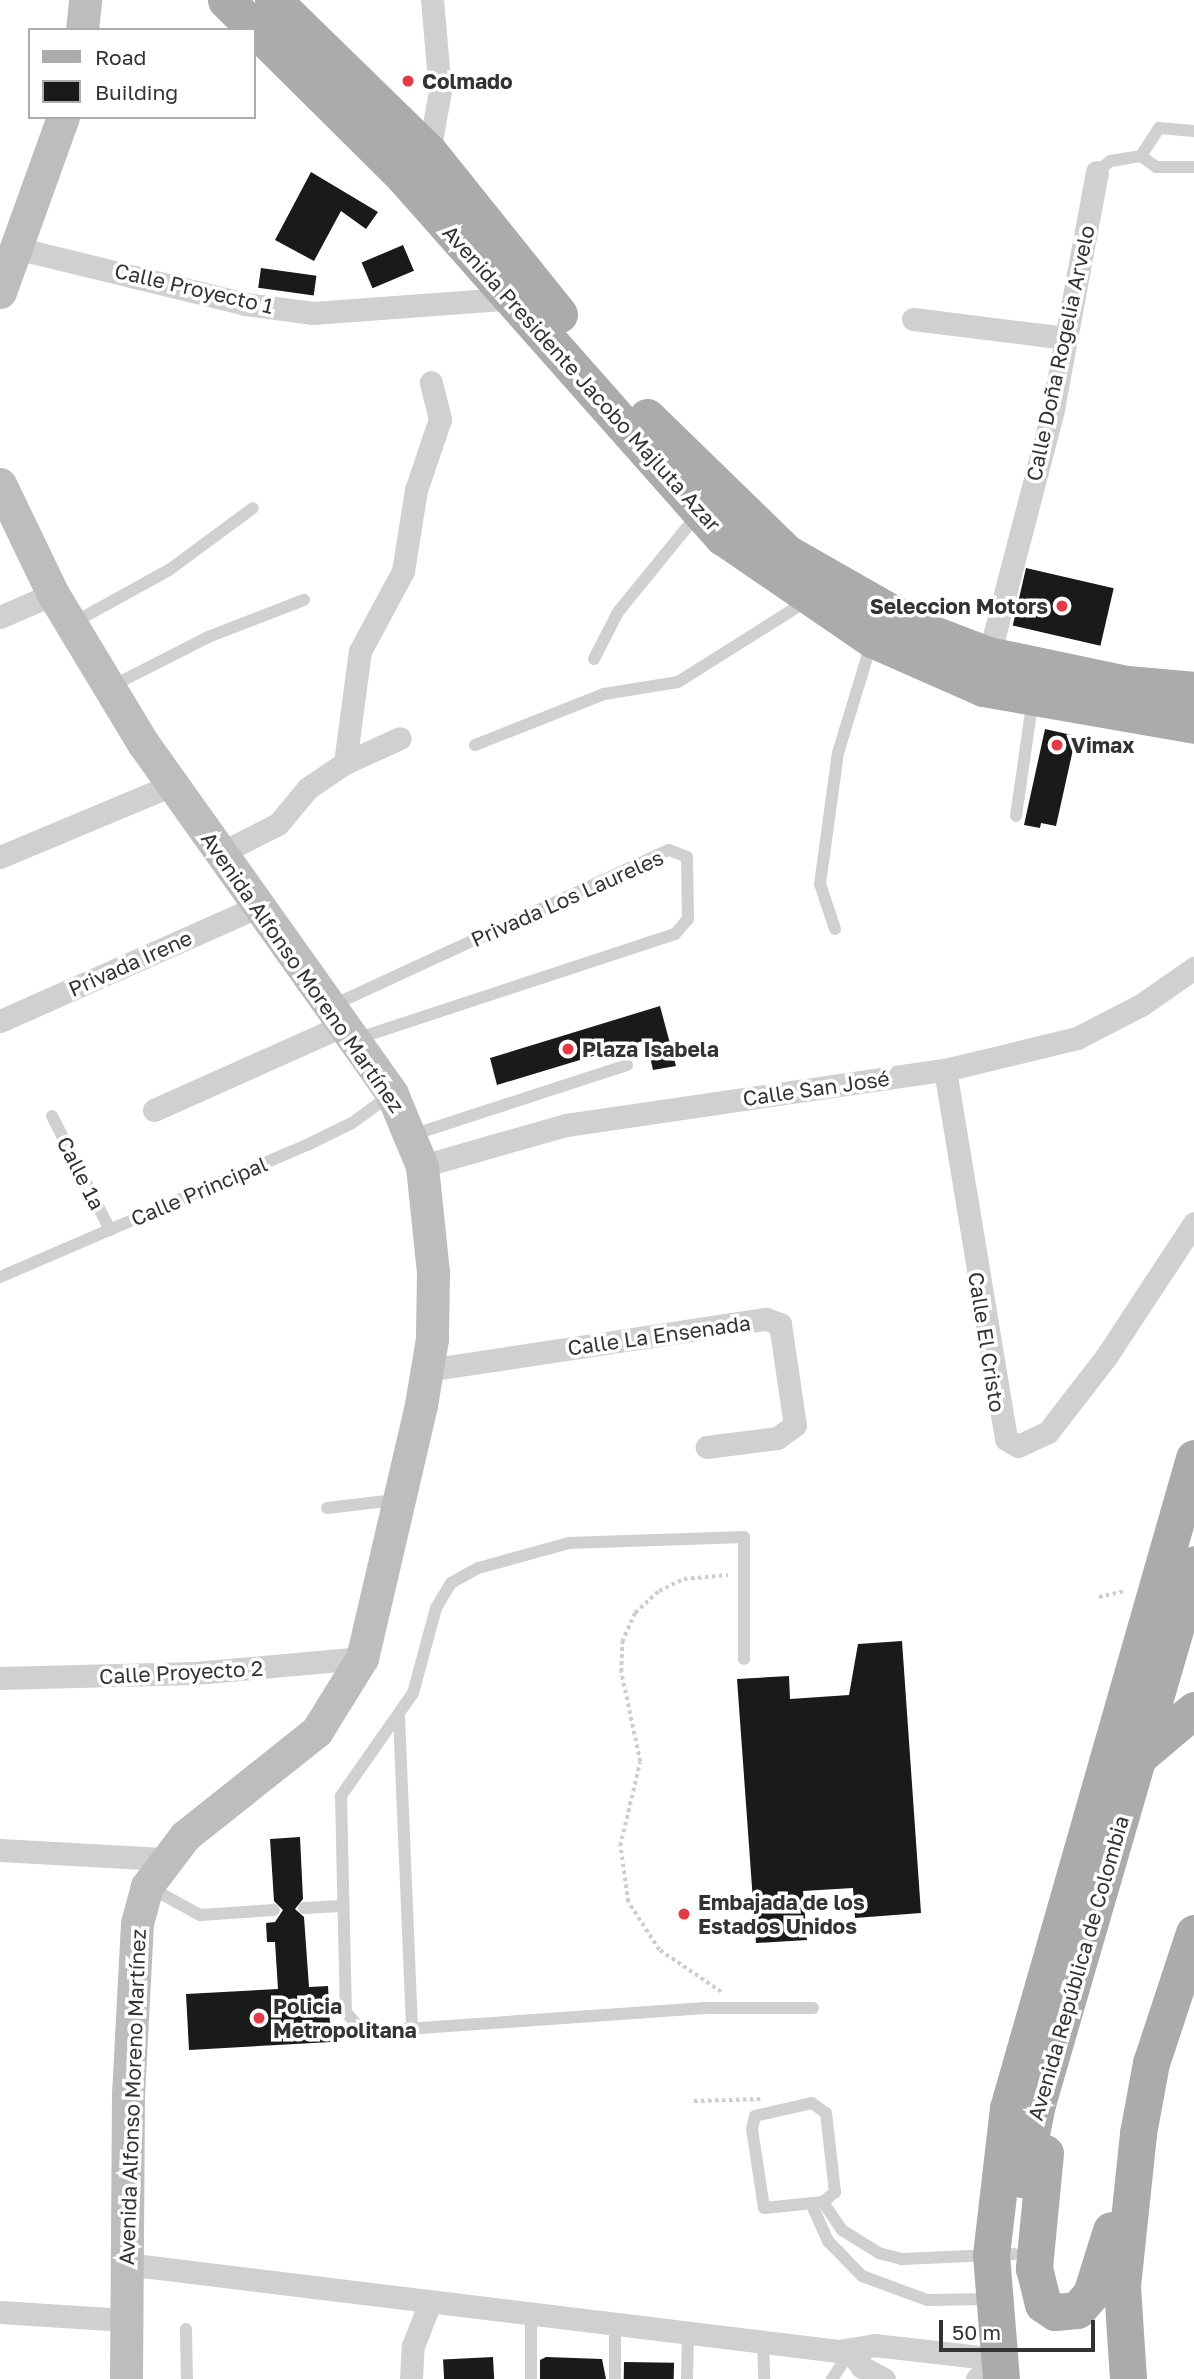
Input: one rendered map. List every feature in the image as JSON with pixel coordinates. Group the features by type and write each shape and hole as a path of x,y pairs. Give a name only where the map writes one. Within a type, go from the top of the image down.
{"main road":[{"path":"82,28 85,0"},
{"name":"Avenida Presidente Jacobo Majluta Azar","path":"226,0 295,63 526,292 672,446 787,554 1034,698 1194,725"},
{"name":"Avenida Presidente Jacobo Majluta Azar","path":"273,0 429,152 526,292 699,513 809,600 872,639 985,671 1194,690"},
{"path":"0,292 13,232 62,119"},
{"name":"Avenida Alfonso Moreno Martínez","path":"0,484 53,594 109,687 172,785 392,1094 422,1166 433,1272 427,1370 362,1658 317,1731 155,1872 137,1923 126,2264 126,2379"},
{"path":"1002,2255 1009,2108 1194,1458"},
{"name":"Avenida República de Colombia","path":"999,2374 1002,2255 1037,2104 1194,1564"},
{"path":"1138,1757 1194,1710"},
{"path":"1128,2379 1122,2286 1130,2183 1151,2063 1194,1933"},
{"path":"1037,2104 1046,2150 1034,2268 1043,2304 1055,2312 1077,2311 1091,2294 1130,2183"}],"street":[{"path":"429,152 440,91 432,0"},
{"name":"Calle Doña Rogelia Arvelo","path":"985,671 1066,338 1097,172"},
{"name":"Calle Proyecto 1","path":"13,232 245,304 313,313 526,292"},
{"path":"913,319 1066,338"},
{"path":"345,763 360,652 403,571 416,490 440,419 432,382"},
{"path":"10,613 53,594"},
{"path":"221,853 278,824 308,788 345,763 400,738"},
{"path":"0,857 172,785"},
{"name":"Privada Irene","path":"0,1021 259,906"},
{"name":"Calle San José","path":"422,1166 617,1116 945,1070 1077,1038 1141,1005 1194,968"},
{"path":"154,1110 343,1024"},
{"name":"Calle El Cristo","path":"945,1070 1006,1439 1018,1446 1048,1432 1106,1357 1194,1223"},
{"name":"Calle La Ensenada","path":"427,1370 766,1319 779,1324 795,1425 778,1438 707,1447"},
{"name":"Calle Proyecto 2","path":"0,1678 195,1673 362,1658"},
{"path":"0,1850 155,1872"},
{"path":"126,2264 429,2305 850,2352 874,2345 999,2374"},
{"path":"411,2379 414,2346 429,2305"},
{"path":"0,2312 126,2320"},
{"path":"850,2352 862,2367 884,2379"}],"lane":[{"path":"1141,156 1159,128 1194,131"},
{"path":"1097,172 1110,160 1141,156 1156,167 1194,167"},
{"path":"71,624 169,570 253,508"},
{"path":"594,659 618,612 699,513"},
{"path":"109,687 208,637 304,600"},
{"path":"475,746 604,694 678,682 809,600"},
{"path":"835,929 820,884 838,753 872,639"},
{"path":"1016,816 1034,698"},
{"name":"Privada Los Laureles","path":"668,850 687,857 688,919 675,934 343,1024 668,850"},
{"path":"411,1135 627,1065"},
{"name":"Calle Principal","path":"0,1277 341,1129 392,1094"},
{"name":"Calle 1a","path":"51,1116 110,1230"},
{"path":"327,1508 399,1500"},
{"path":"744,1659 744,1536 600,1539 540,1548 478,1568 444,1590 413,1693 399,1717 341,1796 341,1906 346,2012 353,2025 363,2032 705,2008 743,2012 813,2008"},
{"path":"399,1717 412,2028"},
{"path":"155,1872 200,1915 274,1910"},
{"path":"304,1908 341,1906"},
{"path":"812,2103 827,2113 835,2186 817,2203 764,2208 752,2129 755,2116 768,2110 812,2103"},
{"path":"817,2203 842,2230 879,2253 902,2259 1002,2255"},
{"path":"817,2203 828,2241 862,2276 927,2300 1002,2299"},
{"path":"533,2316 533,2379"},
{"path":"615,2326 615,2379"},
{"path":"186,2329 187,2379"},
{"path":"687,2379 688,2334"},
{"path":"762,2342 764,2379"},
{"path":"832,2379 850,2352"}],"path":[{"path":"743,2012 709,1981 659,1950 642,1929 628,1902 620,1846 640,1762 621,1672 622,1642 635,1614 659,1591 684,1579 744,1576"},
{"path":"694,2101 761,2095 768,2110"}],"building":[{"path":"311,172 378,212 366,229 341,211 314,261 275,240"},
{"path":"403,245 414,271 373,288 362,263"},
{"path":"261,268 316,276 314,296 258,288"},
{"name":"Seleccion Motors","path":"1026,568 1114,588 1100,646 1013,625"},
{"path":"1045,729 1076,736 1056,826 1041,823 1040,828 1024,825"},
{"name":"Plaza Isabela","path":"660,1006 676,1066 653,1070 646,1040 497,1085 490,1058"},
{"path":"902,1641 921,1913 855,1918 853,1888 803,1891 807,1940 756,1943 737,1679 789,1676 790,1699 849,1695 858,1644"},
{"name":"Policia Metropolitana","path":"300,1837 303,1899 295,1909 304,1917 309,1987 328,1986 331,2042 189,2050 186,1994 278,1989 275,1942 267,1942 266,1923 275,1922 283,1910 274,1901 270,1839"},
{"path":"493,2357 494,2379 444,2379 443,2360"},
{"path":"546,2357 602,2359 606,2379 540,2379 540,2360"},
{"path":"624,2362 674,2363 674,2379 624,2379"}],"place":[{"name":"Colmado","path":"408,81"},
{"name":"Seleccion Motors","path":"1062,606"},
{"name":"Vimax","path":"1057,745"},
{"name":"Plaza Isabela","path":"568,1049"},
{"name":"Embajada de los Estados Unidos","path":"684,1914"},
{"name":"Policia Metropolitana","path":"259,2018"}]}
